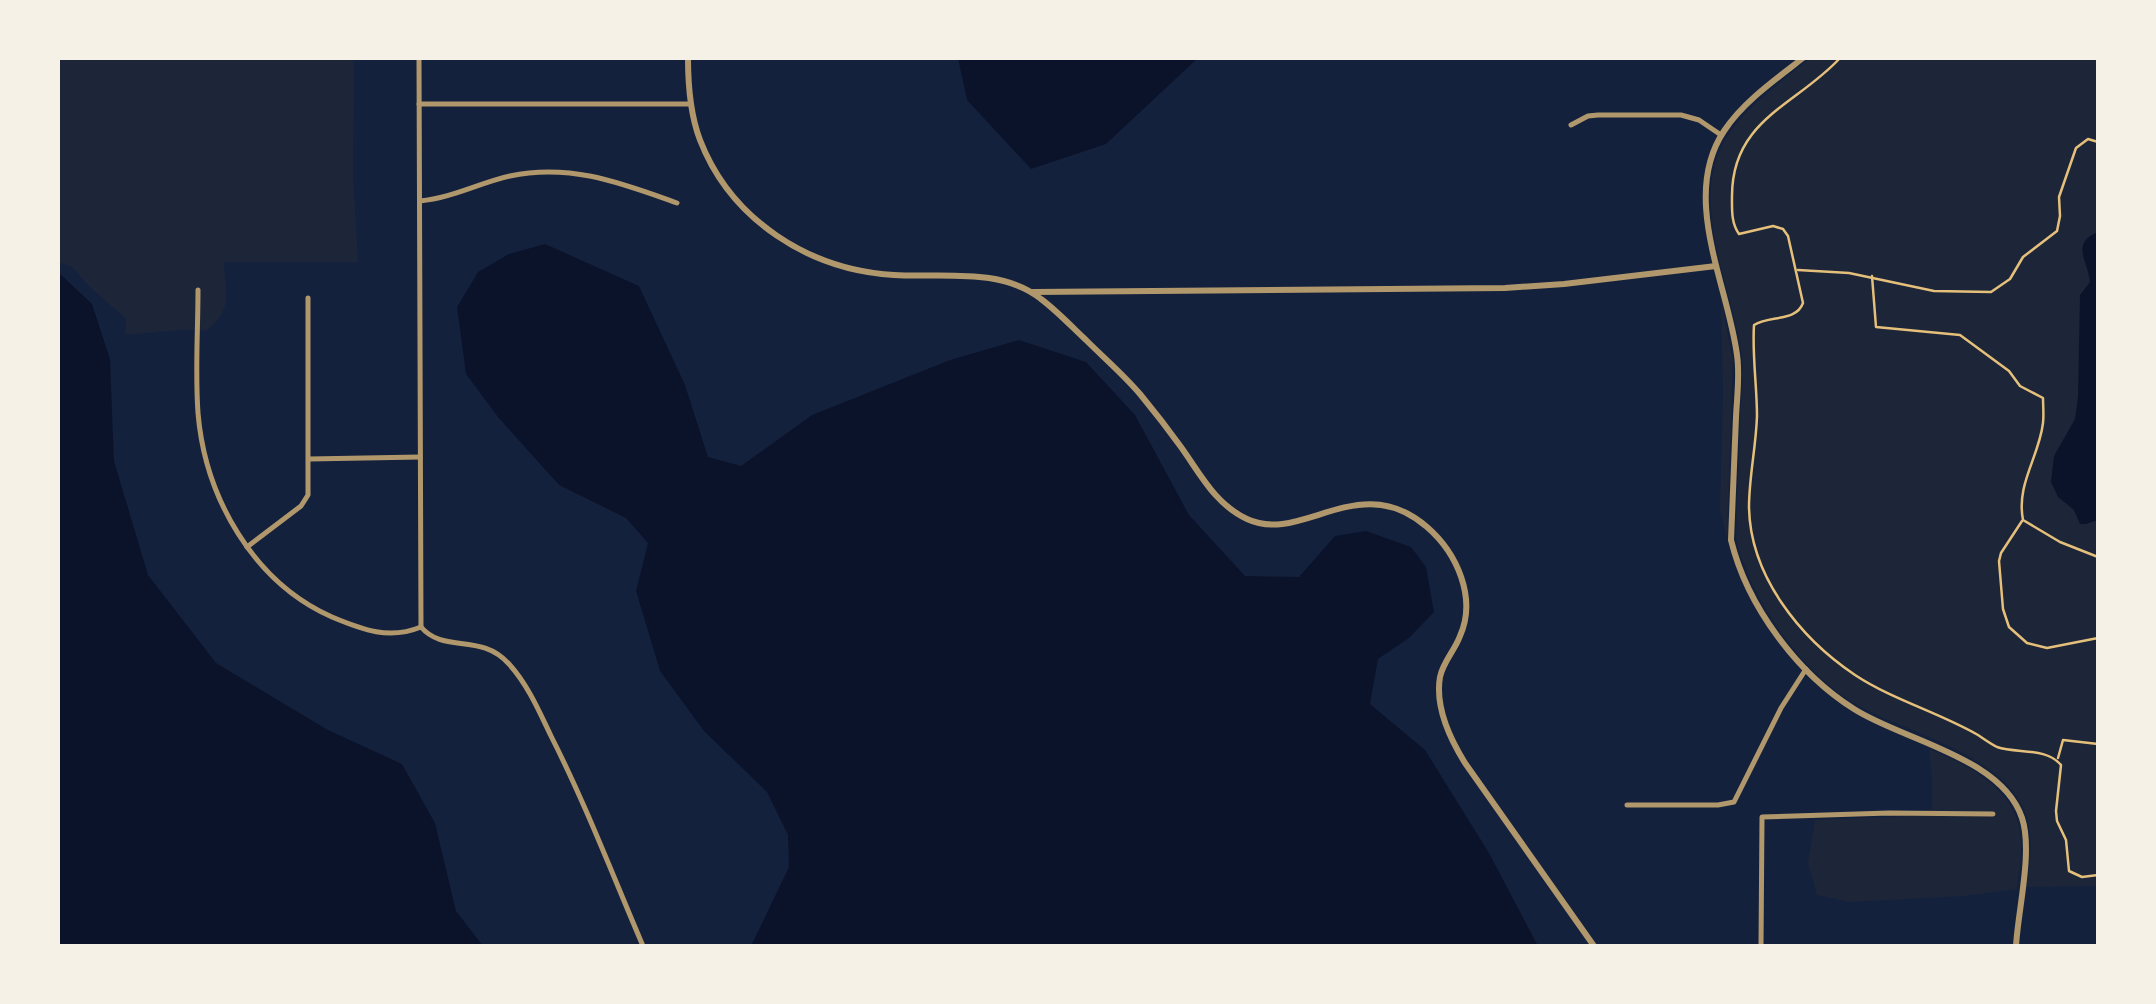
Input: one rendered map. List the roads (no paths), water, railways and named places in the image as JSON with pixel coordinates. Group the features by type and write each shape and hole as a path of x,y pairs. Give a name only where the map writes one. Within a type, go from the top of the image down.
{"street":[{"path":"420,58 421,627 436,640 468,642 492,650 520,678 566,764 644,946"},
{"path":"688,58 691,104 699,138 720,181 770,232 795,248 851,269 984,278 1031,292 1505,288 1716,266"},
{"path":"1802,58 1744,108 1721,135 1706,178 1708,226 1738,361 1732,540 1737,564 1778,634 1832,694 1856,711 1946,750 2009,794 2021,814 2026,841 2016,946"},
{"path":"419,104 691,104"},
{"path":"1571,125 1598,115 1681,116 1699,120 1721,135"},
{"path":"420,201 452,196 515,175 579,174 676,204"},
{"path":"198,290 201,438 210,475 246,547 276,580 322,612 367,630 396,635 421,627"},
{"path":"1031,292 1126,380 1182,448 1213,495 1248,520 1280,525 1333,508 1372,504 1412,516 1442,543 1460,572 1465,594 1463,629 1440,680 1440,702 1450,734 1465,763 1594,946"},
{"path":"246,547 305,501 309,487 308,298"},
{"path":"309,459 420,458"},
{"path":"1626,806 1734,802 1781,708 1806,668"},
{"path":"1761,946 1762,817 1993,814"}]}
